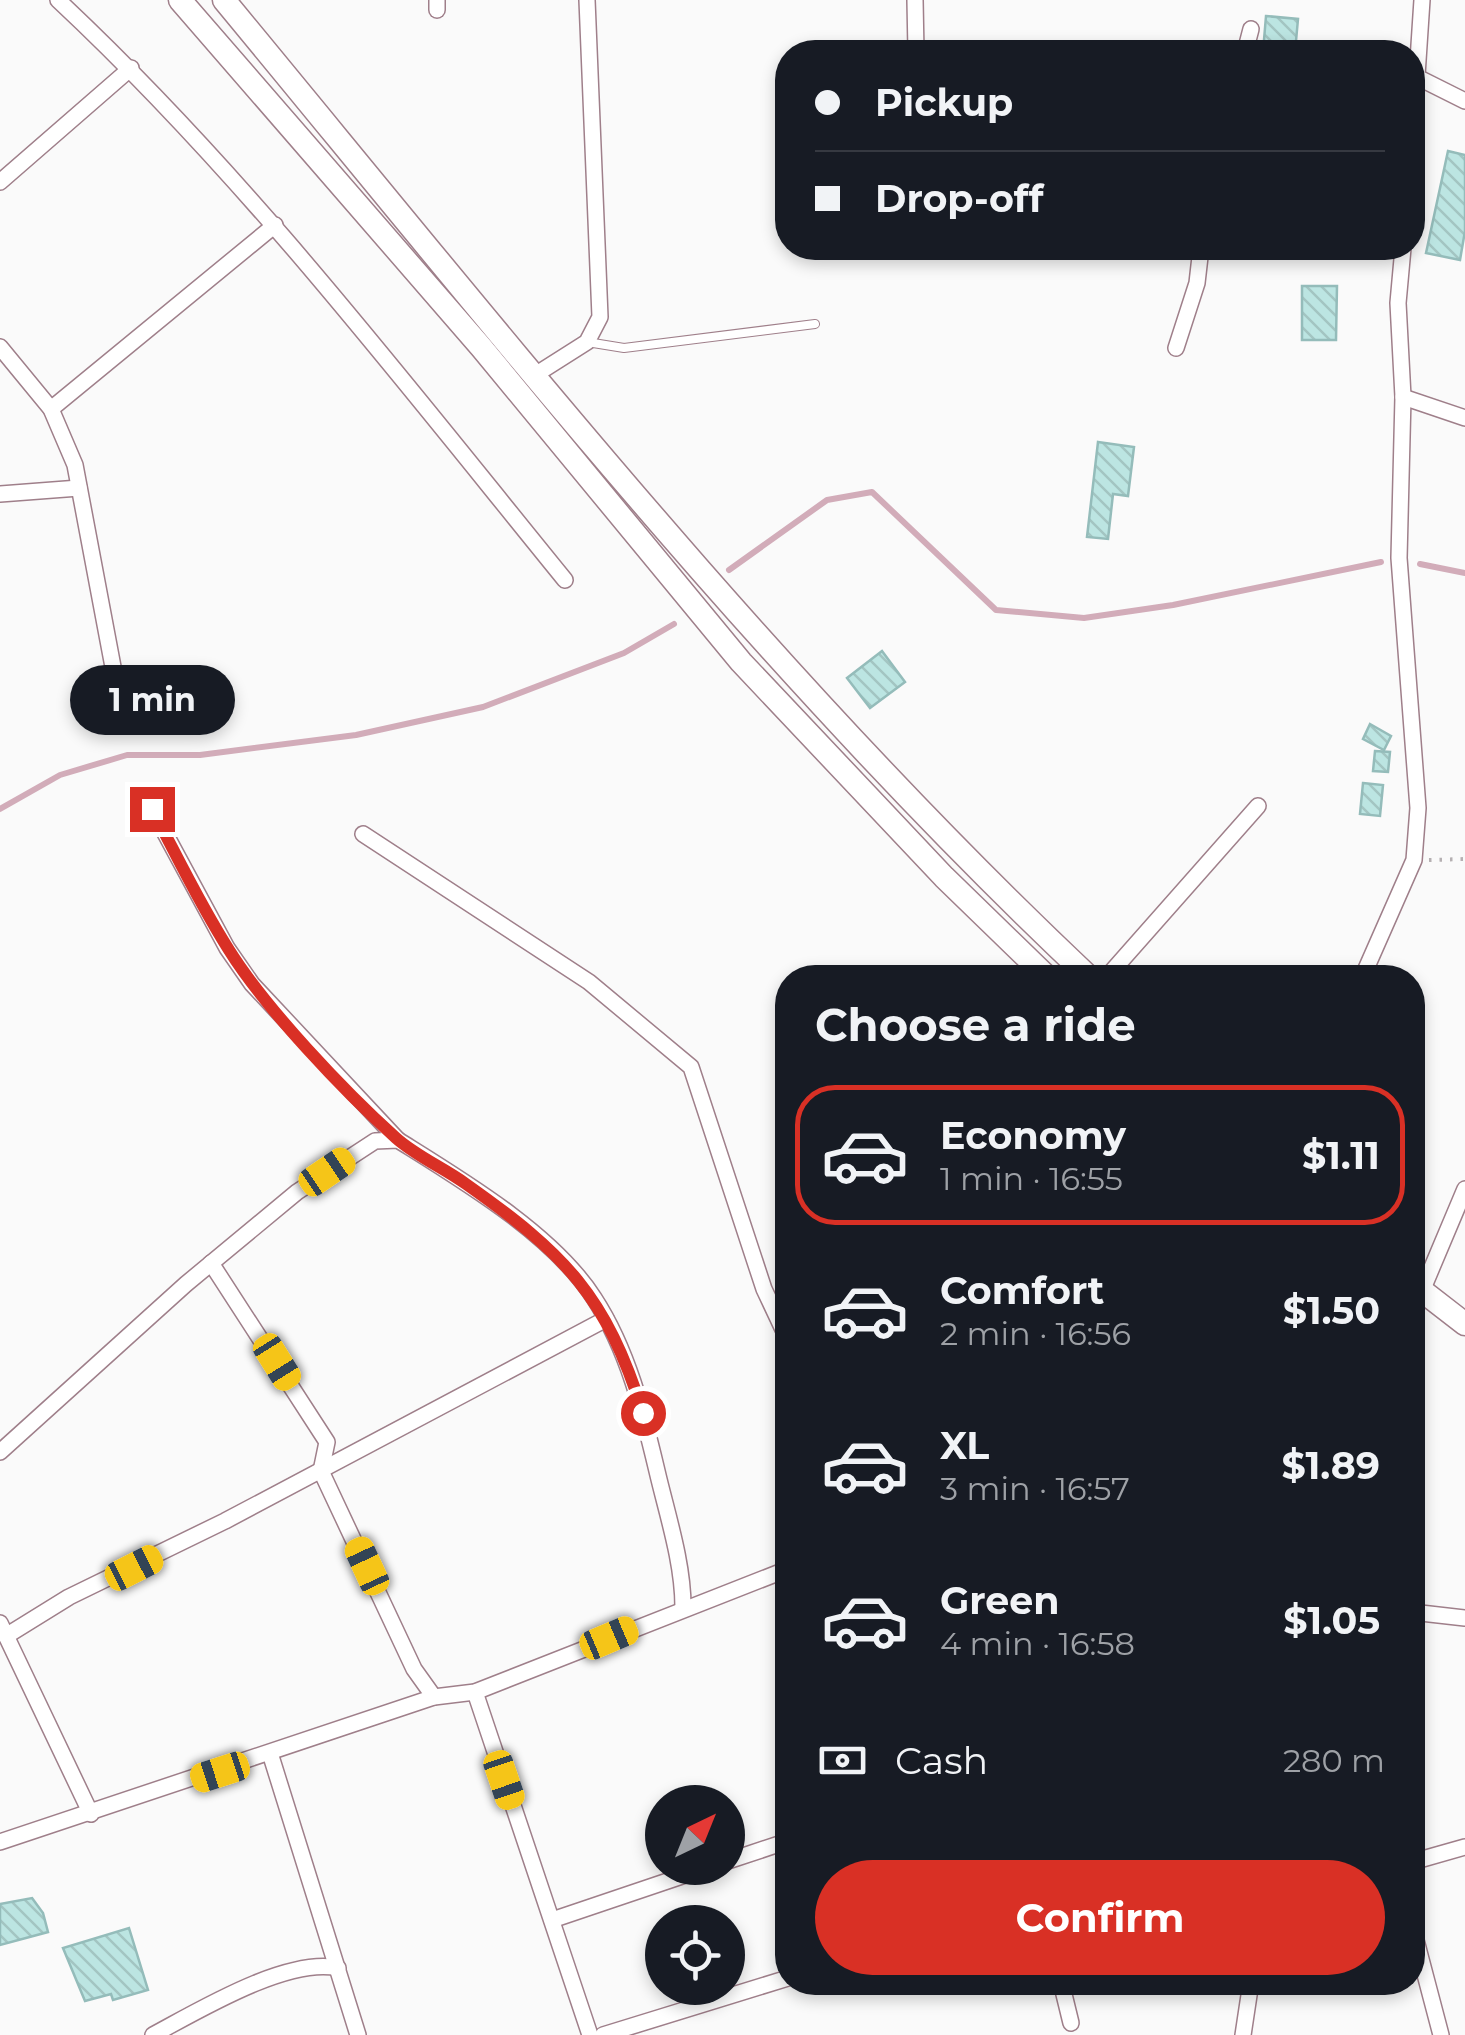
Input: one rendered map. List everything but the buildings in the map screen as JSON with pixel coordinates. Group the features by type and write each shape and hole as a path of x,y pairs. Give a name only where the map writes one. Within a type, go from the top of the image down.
{"street":[{"path":"58,0 131,68 275,225 566,580"},
{"path":"180,0 481,347 741,662 944,876 1035,965"},
{"path":"535,374 587,342 600,317 587,0"},
{"path":"916,0 916,40"},
{"path":"1421,40 1422,0"},
{"path":"225,1 496,334 535,374 764,643 963,858 1076,965"},
{"path":"1248,40 1251,30"},
{"path":"0,182 131,68"},
{"path":"1425,81 1465,101"},
{"path":"51,409 275,225"},
{"path":"1176,348 1198,284 1201,260"},
{"path":"1368,965 1414,860 1418,808 1399,558 1403,396 1398,303 1402,260"},
{"path":"0,348 51,409 75,465 120,704"},
{"path":"1403,396 1465,418"},
{"path":"0,494 79,488"},
{"path":"1117,965 1258,806"},
{"path":"152,809 227,948 252,984 398,1140 482,1196 552,1252 592,1295 606,1319 643,1413 683,1607"},
{"path":"363,834 590,982 691,1067 775,1312"},
{"path":"0,1452 211,1263 297,1192 375,1141 398,1140"},
{"path":"1425,1272 1465,1189"},
{"path":"211,1263 326,1442 321,1471 414,1669 434,1697"},
{"path":"1425,1293 1465,1324"},
{"path":"91,1814 3,1629 321,1471 606,1319"},
{"path":"0,1842 434,1697 475,1692 775,1574"},
{"path":"1425,1613 1465,1618"},
{"path":"475,1692 590,2035"},
{"path":"270,1754 358,2035"},
{"path":"745,1855 775,1845"},
{"path":"1425,1858 1465,1847"},
{"path":"552,1920 656,1885"},
{"path":"153,2035 253,1987 319,1964 338,1968"},
{"path":"1425,1976 1440,2035"},
{"path":"602,2035 775,1982"},
{"path":"1064,1995 1071,2023"},
{"path":"1244,2035 1249,1995"}],"lane":[{"path":"587,342 624,348 815,324"}],"path":[{"path":"1414,860 1465,859"}],"waterway":[{"path":"729,570 827,500 872,492 996,610 1084,618 1173,605 1381,562"},
{"path":"1420,564 1465,573"},
{"path":"0,809 60,775 127,755 200,755 356,735 483,707 624,653 674,624"}],"route":[{"path":"152,809 227,948 275,1010 398,1140 512,1218 564,1263 592,1295 630,1373 643,1413"}]}
